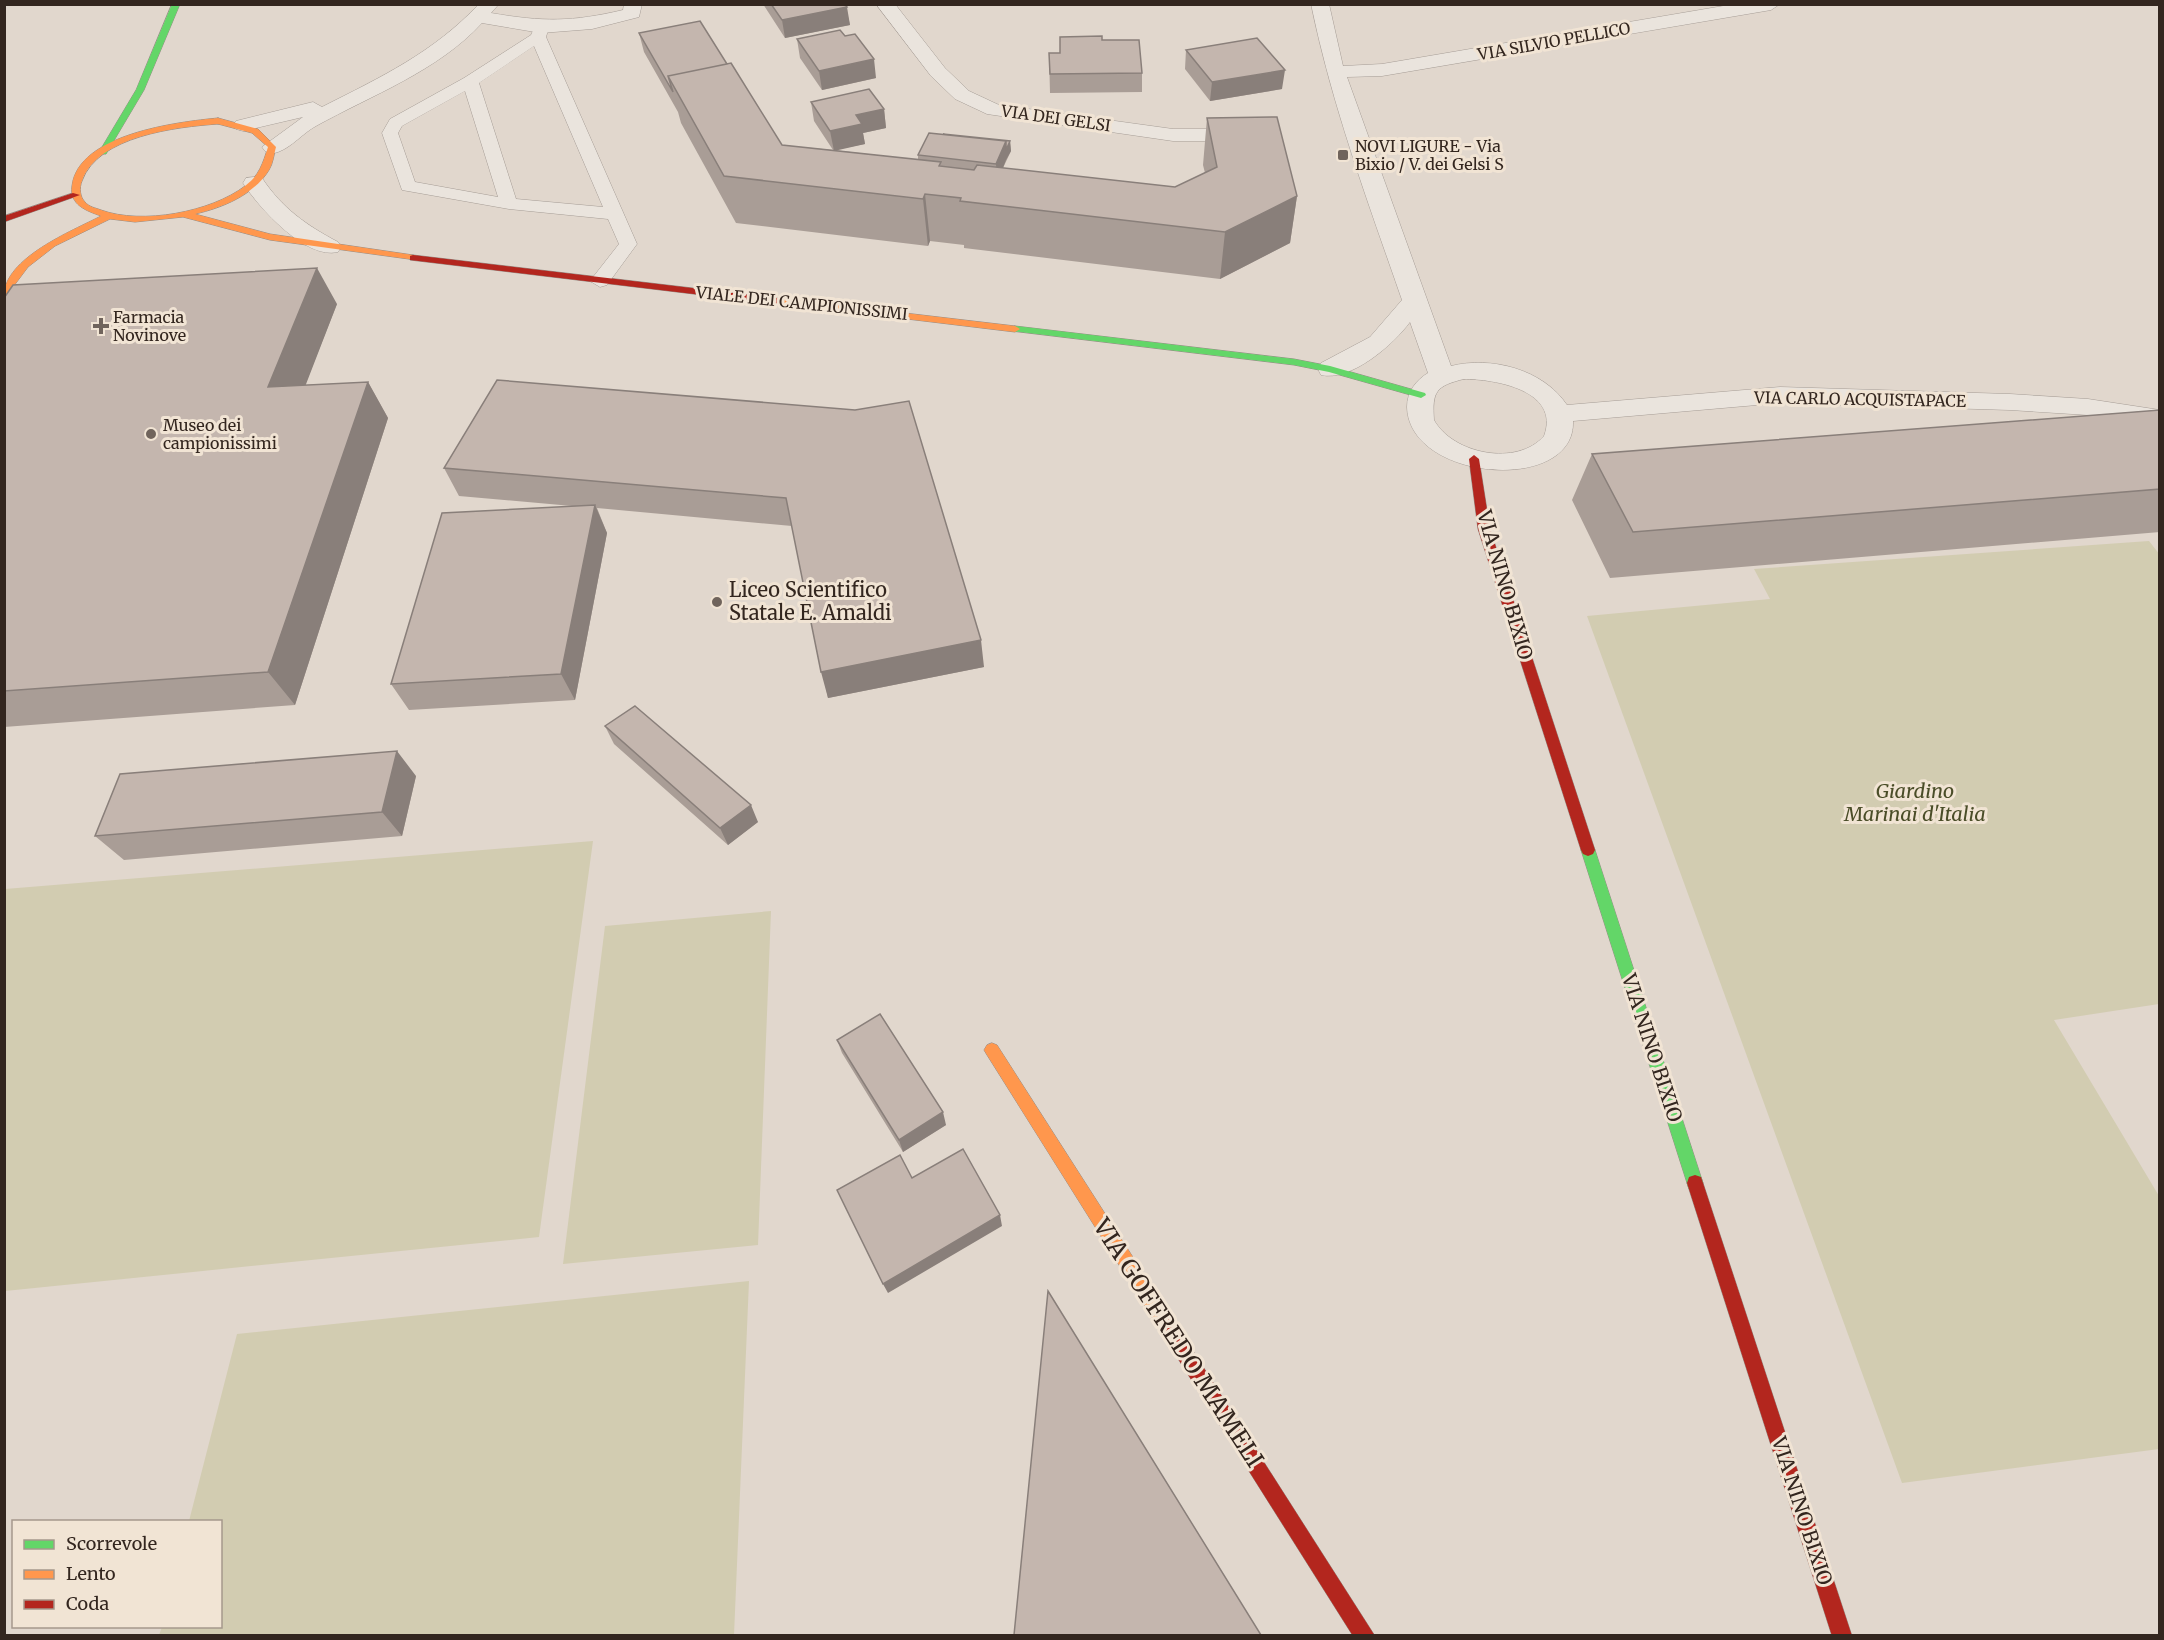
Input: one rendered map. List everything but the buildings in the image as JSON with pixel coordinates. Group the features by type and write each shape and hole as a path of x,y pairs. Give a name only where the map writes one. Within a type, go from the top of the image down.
{"street":[{"path":"103,152 144,93 176,4"},
{"path":"273,147 263,134 243,125 218,122 188,123 138,135 103,152 85,166 76,181 76,195 86,208 107,217 139,220 183,214 235,196 254,183 270,164 273,147 306,123 409,70 461,35 484,11 540,32 632,13 633,4"},
{"name":"VIA DEI GELSI","path":"885,4 938,72 962,95 994,110 1173,135 1271,135"},
{"path":"1320,4 1335,72 1355,135 1443,377"},
{"name":"VIA SILVIO PELLICO","path":"1335,72 1382,70 1771,4"},
{"path":"243,125 290,116 366,91"},
{"path":"172,115 188,123"},
{"path":"254,183 266,205 293,227 330,247"},
{"path":"4,219 76,195"},
{"name":"VIALE DEI CAMPIONISSIMI","path":"183,214 270,237 330,247 1294,362 1330,369 1421,395"},
{"path":"4,293 25,265 52,244 107,217"},
{"path":"1330,369 1360,357 1391,333 1414,300"},
{"path":"1464,371 1487,371 1512,376 1533,386 1550,399 1559,414 1562,427 1557,439 1548,450 1515,462 1474,459 1447,448 1427,431 1418,413 1421,395 1429,384 1443,377 1464,371"},
{"name":"VIA CARLO ACQUISTAPACE","path":"1559,414 1780,395 2010,402 2155,413"},
{"name":"VIA NINO BIXIO","path":"1474,459 1484,529 1842,1635"},
{"name":"VIA GOFFREDO MAMELI","path":"992,1050 1365,1635"}],"lane":[{"path":"600,281 628,244 617,214 540,32 470,81 396,123 390,133 408,186 508,204 617,214"},
{"path":"470,81 508,204"}],"green space":[{"name":"Giardino Marinai d'Italia","path":"2149,541 2160,555 2159,1004 2054,1020 2159,1196 2159,1449 1902,1483 1587,616 1770,599 1754,569"},
{"path":"593,841 539,1237 5,1291 5,889"},
{"path":"771,911 758,1245 563,1264 605,926"},
{"path":"749,1281 734,1635 159,1635 162,1628 222,1628 222,1520 189,1520 237,1334"}],"traffic: fast":[{"path":"103,152 140,90 176,4"},
{"path":"1015,329 1294,362 1330,369 1421,395"},
{"path":"1588,850 1695,1183"}],"traffic: slow":[{"path":"218,121 255,131 272,147 266,169 249,187 225,202 196,212 135,219 108,216 87,208 80,201 76,185 82,169 95,155 135,136 181,125 218,121"},
{"path":"183,214 270,237 413,258"},
{"path":"4,293 25,265 52,244 107,217"},
{"path":"777,301 1015,329"},
{"path":"992,1050 1164,1321"}],"traffic: jam":[{"path":"4,219 76,195"},
{"path":"413,258 777,301"},
{"path":"1474,459 1484,529 1588,850"},
{"path":"1695,1183 1842,1636"},
{"path":"1164,1321 1365,1636"}],"place":[{"name":"NOVI LIGURE - Via Bixio / V. dei Gelsi S","path":"1343,155"},
{"name":"Farmacia Novinove","path":"101,326"},
{"name":"Museo dei campionissimi","path":"151,434"},
{"name":"Liceo Scientifico Statale E. Amaldi","path":"717,602"}]}
